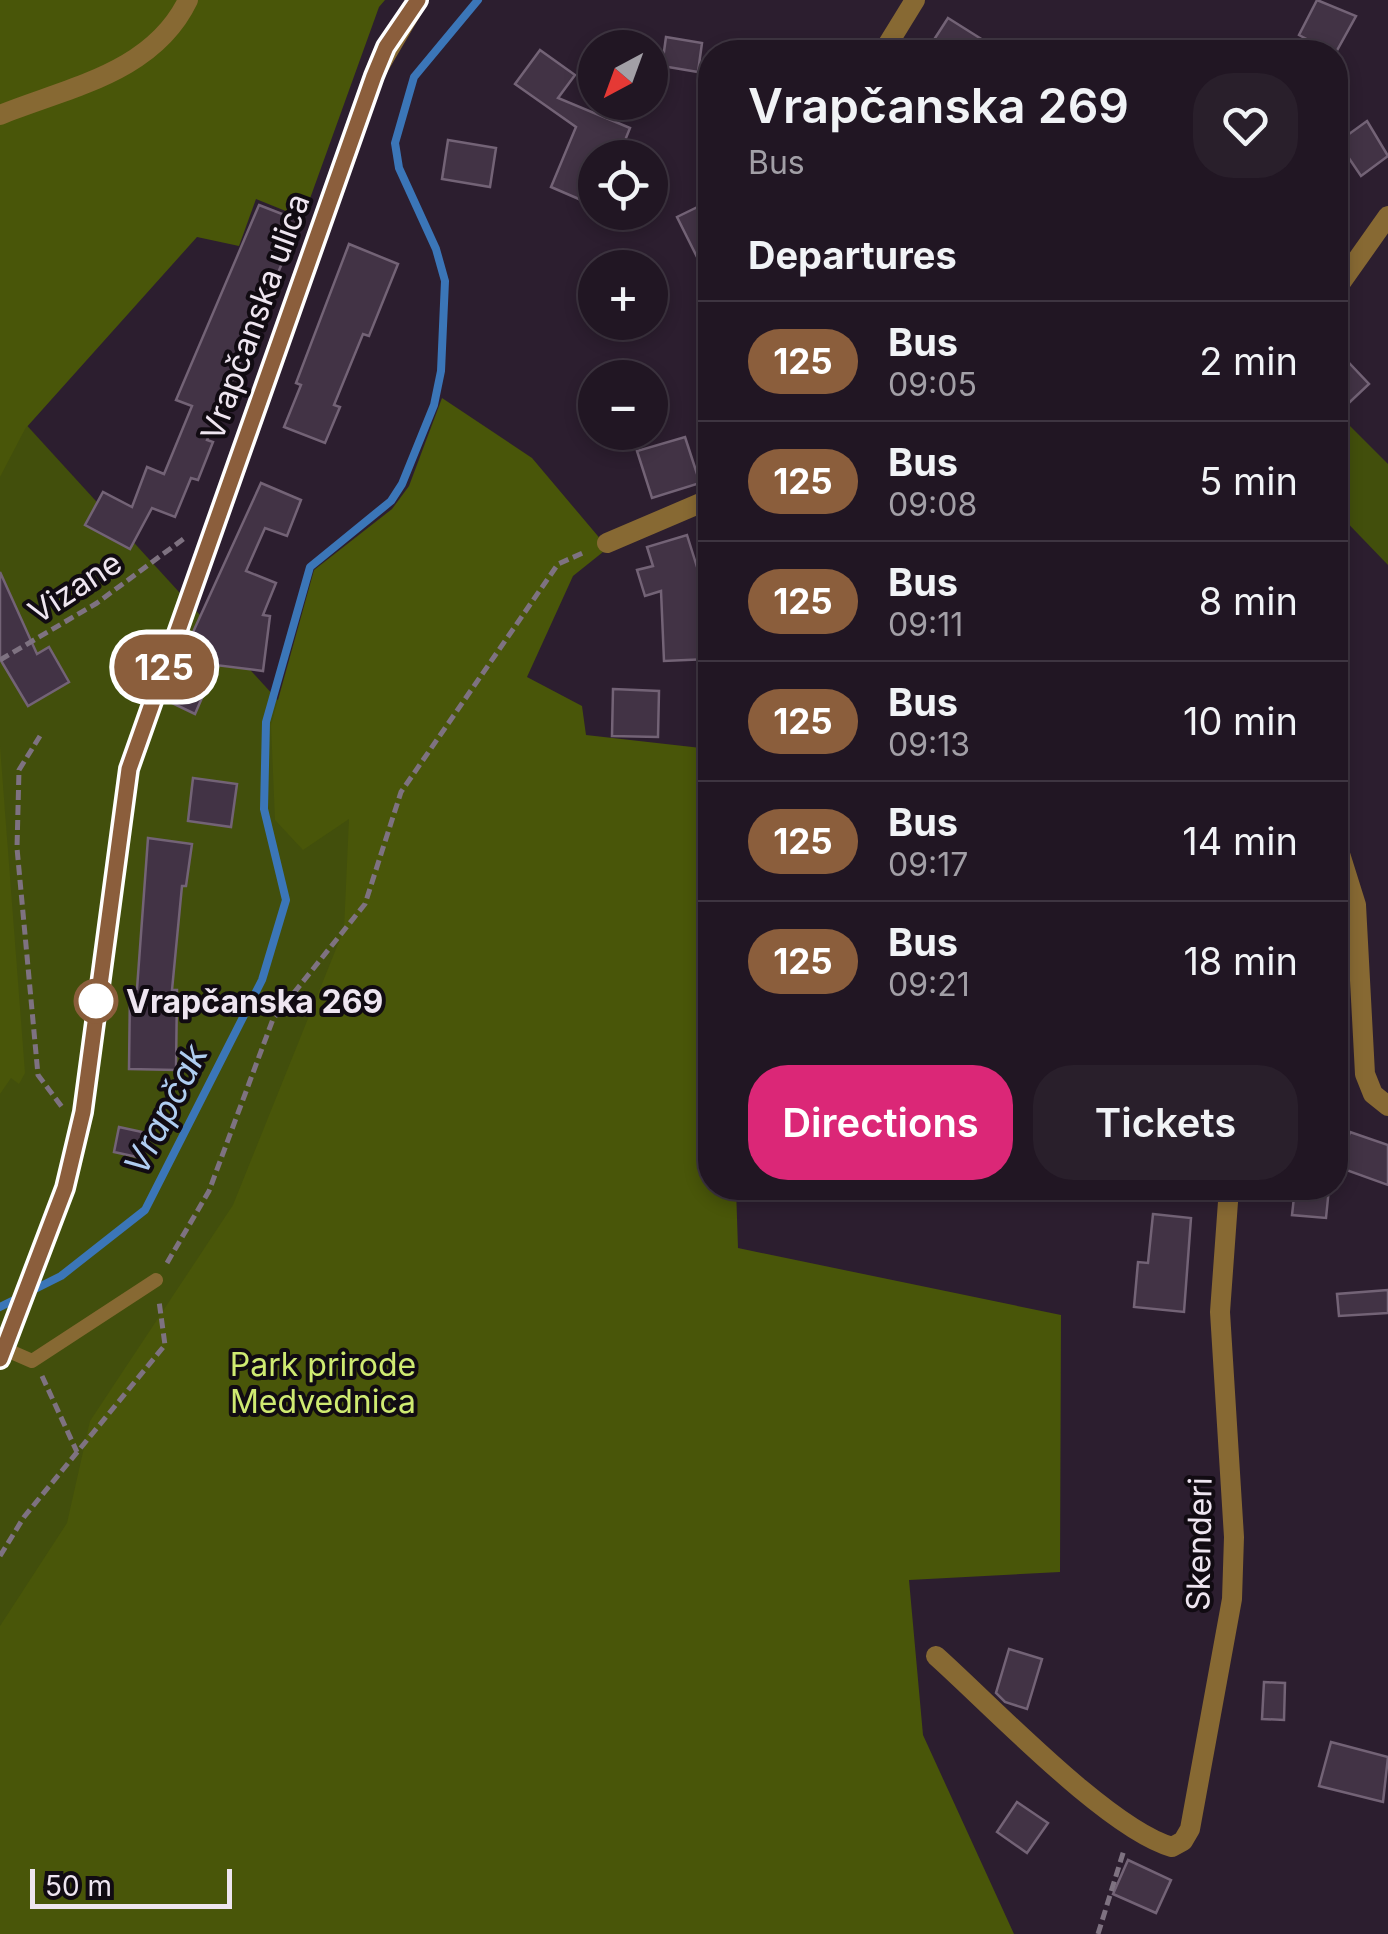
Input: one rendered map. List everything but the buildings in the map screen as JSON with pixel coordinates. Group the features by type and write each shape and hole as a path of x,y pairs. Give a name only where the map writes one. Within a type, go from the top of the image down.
{"street":[{"path":"0,116 95,81 134,60 178,22 188,0"},
{"name":"Vrapčanska ulica","path":"2,1351 65,1188 83,1112 129,769 374,76 386,47 418,0"},
{"path":"890,40 915,0"},
{"path":"1348,273 1388,216"},
{"path":"606,543 698,505"},
{"path":"1348,879 1356,905 1365,1074 1373,1094 1388,1106"},
{"path":"1348,910 1356,905"},
{"name":"Skenderi","path":"936,1656 1134,1830 1172,1848 1183,1841 1190,1829 1232,1599 1234,1538 1220,1312 1228,1200"}],"lane":[{"path":"2,1351 32,1361 156,1280"}],"path":[{"path":"0,1556 24,1516 164,1345 156,1280 208,1191 273,1019 365,904 400,792 517,617 558,564 606,543"},
{"name":"Vizane","path":"0,660 97,603 173,548"},
{"path":"40,736 19,770 17,848 38,1074 60,1107"},
{"path":"32,1361 78,1453"},
{"path":"1098,1934 1109,1886 1134,1830"}],"green space":[{"path":"0,0 385,0 379,7 303,218 256,199 239,246 197,237 25,429 0,477"},
{"path":"0,396 548,996 0,1934"},
{"name":"Park prirode Medvednica","path":"442,398 532,458 608,548 573,576 527,677 582,706 586,735 698,748 698,1200 736,1200 738,1248 1061,1315 1060,1572 909,1580 923,1735 1014,1934 0,1934 0,1626 67,1523 90,1421 233,1205 344,929 349,819 303,850 275,820 271,725 314,570 392,509 409,486"},
{"path":"1348,424 1388,464 1388,565 1348,523"},
{"path":"0,746 25,1073 19,1084 11,1078 0,1094"}],"waterway":[{"name":"Vrapčak","path":"31,1291 61,1276 145,1210 262,980 286,900 264,809 266,722 310,567 391,501 402,484 434,405 441,371 445,281 436,249 399,168 395,143 414,77 478,0"},
{"name":"Vrapčak","path":"0,1307 18,1298"}],"bus line":[{"name":"125","path":"0,1359 65,1188 83,1112 129,769 374,76 386,47 418,0"}],"place":[{"name":"Vrapčanska 269","path":"96,1001"}]}
